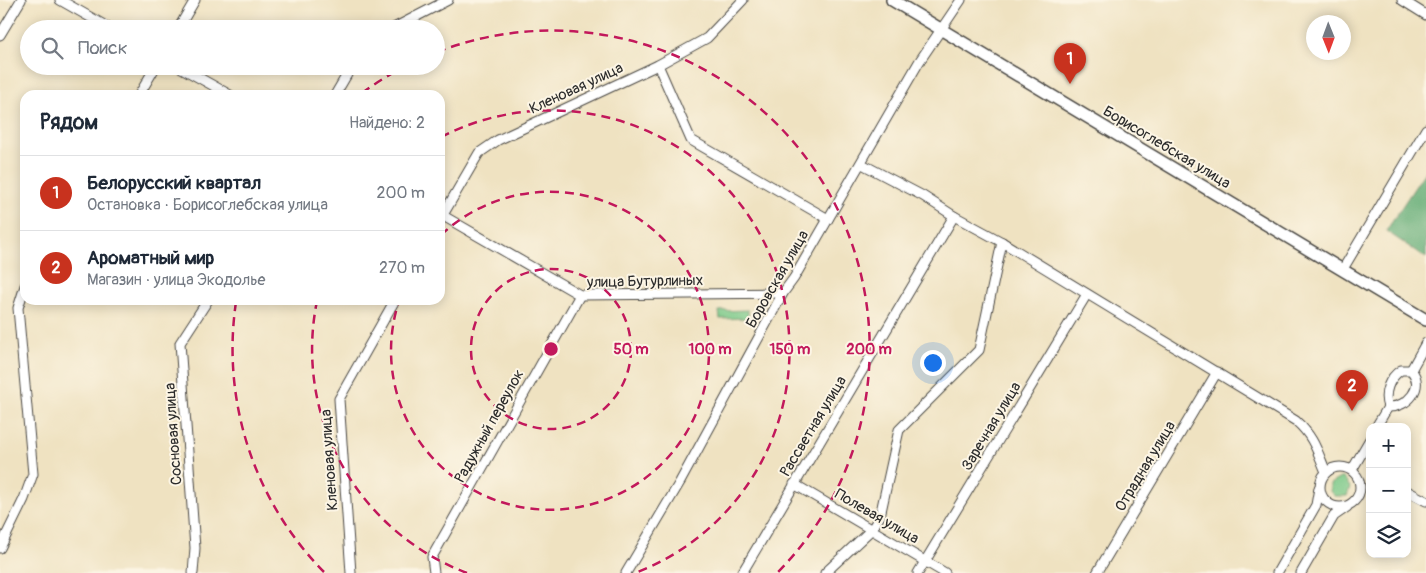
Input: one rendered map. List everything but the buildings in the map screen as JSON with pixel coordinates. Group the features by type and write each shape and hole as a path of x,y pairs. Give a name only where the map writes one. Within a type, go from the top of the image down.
{"street":[{"path":"0,35 22,0"},
{"path":"60,0 95,20"},
{"path":"183,20 195,0"},
{"path":"409,20 448,0"},
{"name":"Кленовая улица","path":"445,209 479,153 492,144 658,65 707,38 744,0"},
{"name":"Борисоглебская улица","path":"892,0 1426,320"},
{"name":"Боровская улица","path":"626,573 680,482 783,293 794,278 828,218 862,164 919,62 961,0"},
{"path":"1402,0 1426,15"},
{"path":"658,65 691,140 828,218"},
{"path":"142,90 151,75"},
{"path":"194,75 221,90"},
{"path":"338,90 347,75"},
{"path":"1343,269 1426,129"},
{"path":"862,164 924,196 954,216 1002,242 1296,421 1308,431 1326,472"},
{"name":"Рассветная улица","path":"742,573 954,216"},
{"name":"улица Бутурлиных","path":"445,218 580,295 783,293"},
{"path":"825,573 872,530 880,516 898,430 979,350 1002,242"},
{"name":"Заречная улица","path":"918,573 1087,294"},
{"name":"Радужный переулок","path":"434,573 432,557 580,295"},
{"path":"0,548 24,499 33,474 18,308 20,302"},
{"name":"Сосновая улица","path":"193,573 195,548 180,343 205,305"},
{"name":"Кленовая улица","path":"351,573 339,400 392,305"},
{"path":"1411,370 1426,342"},
{"path":"1378,423 1388,407 1386,395 1389,384 1401,370 1411,370"},
{"path":"1388,407 1398,407 1411,398 1418,385 1416,376 1411,370"},
{"name":"Отрадная улица","path":"1097,573 1217,372"},
{"path":"1352,470 1366,446"},
{"path":"1278,573 1316,505 1320,483 1326,472 1338,466 1352,470 1365,490 1352,504 1334,516 1301,573"},
{"path":"1320,483 1320,491 1329,504 1344,506 1352,504"},
{"name":"Полевая улица","path":"794,484 945,573"},
{"path":"1411,493 1426,500"}],"green space":[{"path":"1426,170 1426,258 1386,231"},
{"path":"748,310 748,318 720,319 719,311"},
{"path":"1343,478 1350,487 1347,496 1334,496 1330,491 1330,484"}],"place":[{"name":"Белорусский квартал","path":"1070,84"},
{"name":"Ароматный мир","path":"1352,411"}]}
